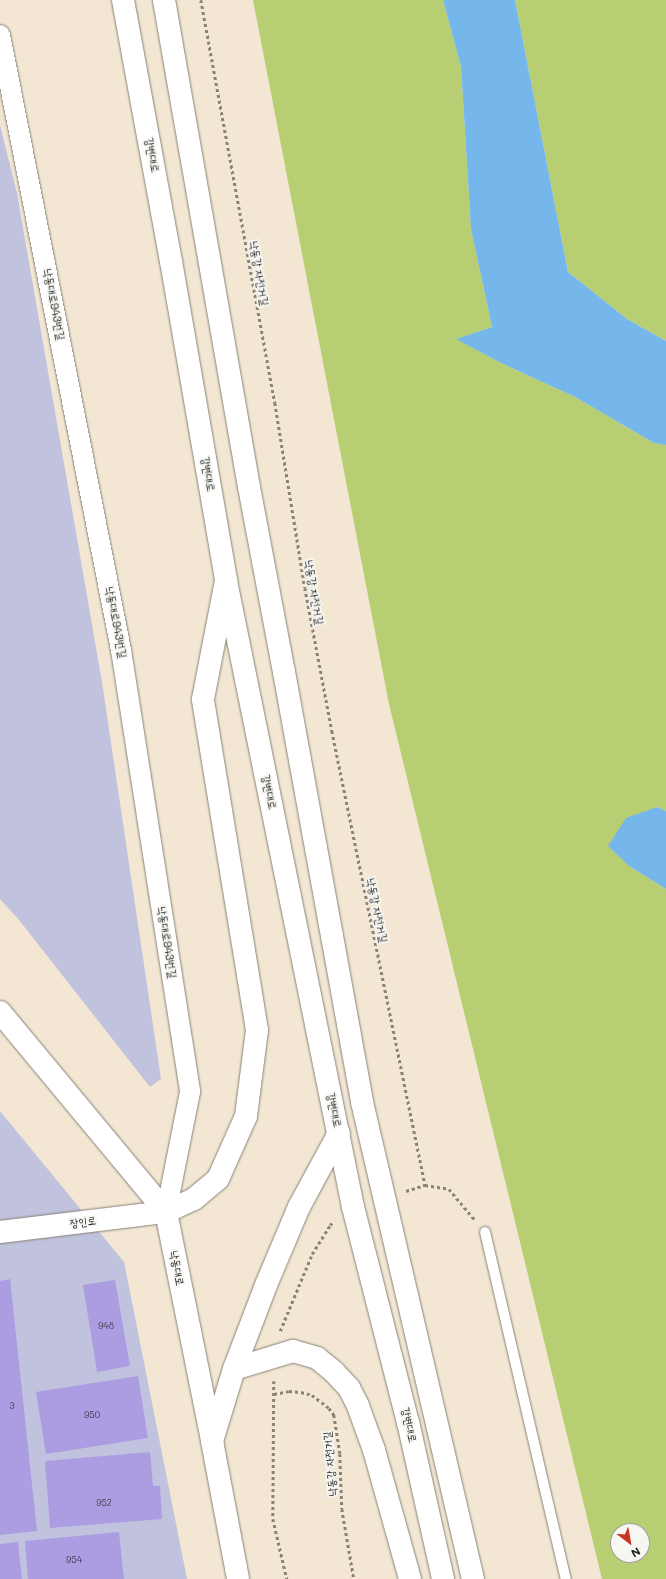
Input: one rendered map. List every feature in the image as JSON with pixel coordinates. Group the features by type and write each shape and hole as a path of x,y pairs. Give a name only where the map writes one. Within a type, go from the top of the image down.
{"main road":[{"name":"강변대로","path":"123,0 172,260 226,581 353,1207 408,1422 443,1579"},
{"path":"164,0 249,487 362,1102 473,1579"},
{"name":"장인로","path":"0,1232 166,1212 194,1199 218,1179 246,1116 257,1030 203,699 226,581"},
{"name":"낙동대로","path":"0,1012 166,1212 212,1440 238,1579"},
{"path":"212,1440 234,1369 266,1285 299,1206 339,1133"},
{"path":"234,1369 293,1351 317,1358 334,1372 349,1388 358,1406 374,1450 410,1579"}],"street":[{"name":"낙동대로943번길","path":"0,35 5,86 121,650 190,1092 166,1212"}],"lane":[{"path":"485,1232 566,1579"}],"path":[{"name":"낙동강 자전거길","path":"201,0 275,403 305,588 322,679 425,1185 449,1189 485,1232"},
{"path":"279,1334 312,1254 330,1225"},
{"name":"낙동강 자전거길","path":"287,1579 273,1519 274,1394 289,1391 312,1395 329,1408 334,1415 340,1454 342,1509 354,1579"}],"shaded area":[{"path":"0,125 17,193 102,682 161,1079 150,1087 19,920 0,899"},
{"path":"0,1111 124,1262 187,1579 0,1579"}],"green space":[{"path":"253,0 443,0 461,67 471,229 492,327 457,339 499,362 575,397 654,443 666,445 666,811 657,807 629,866 666,889 666,1579 602,1579 389,704"},
{"path":"515,0 666,0 666,341 627,319 568,272"}],"water":[{"path":"443,0 515,0 568,272 627,319 666,341 666,445 654,443 575,397 499,362 456,339 492,327 471,229 461,67"},
{"path":"657,807 666,811 666,889 629,866 608,846 626,818"}],"building":[{"path":"10,1279 37,1531 0,1535 0,1281"},
{"path":"115,1280 130,1366 97,1372 83,1285"},
{"path":"138,1376 148,1438 46,1454 36,1392"},
{"path":"150,1452 153,1486 160,1486 162,1519 50,1528 45,1461"},
{"path":"119,1532 124,1579 28,1579 25,1541"},
{"path":"18,1542 22,1579 0,1579 0,1544"}]}
